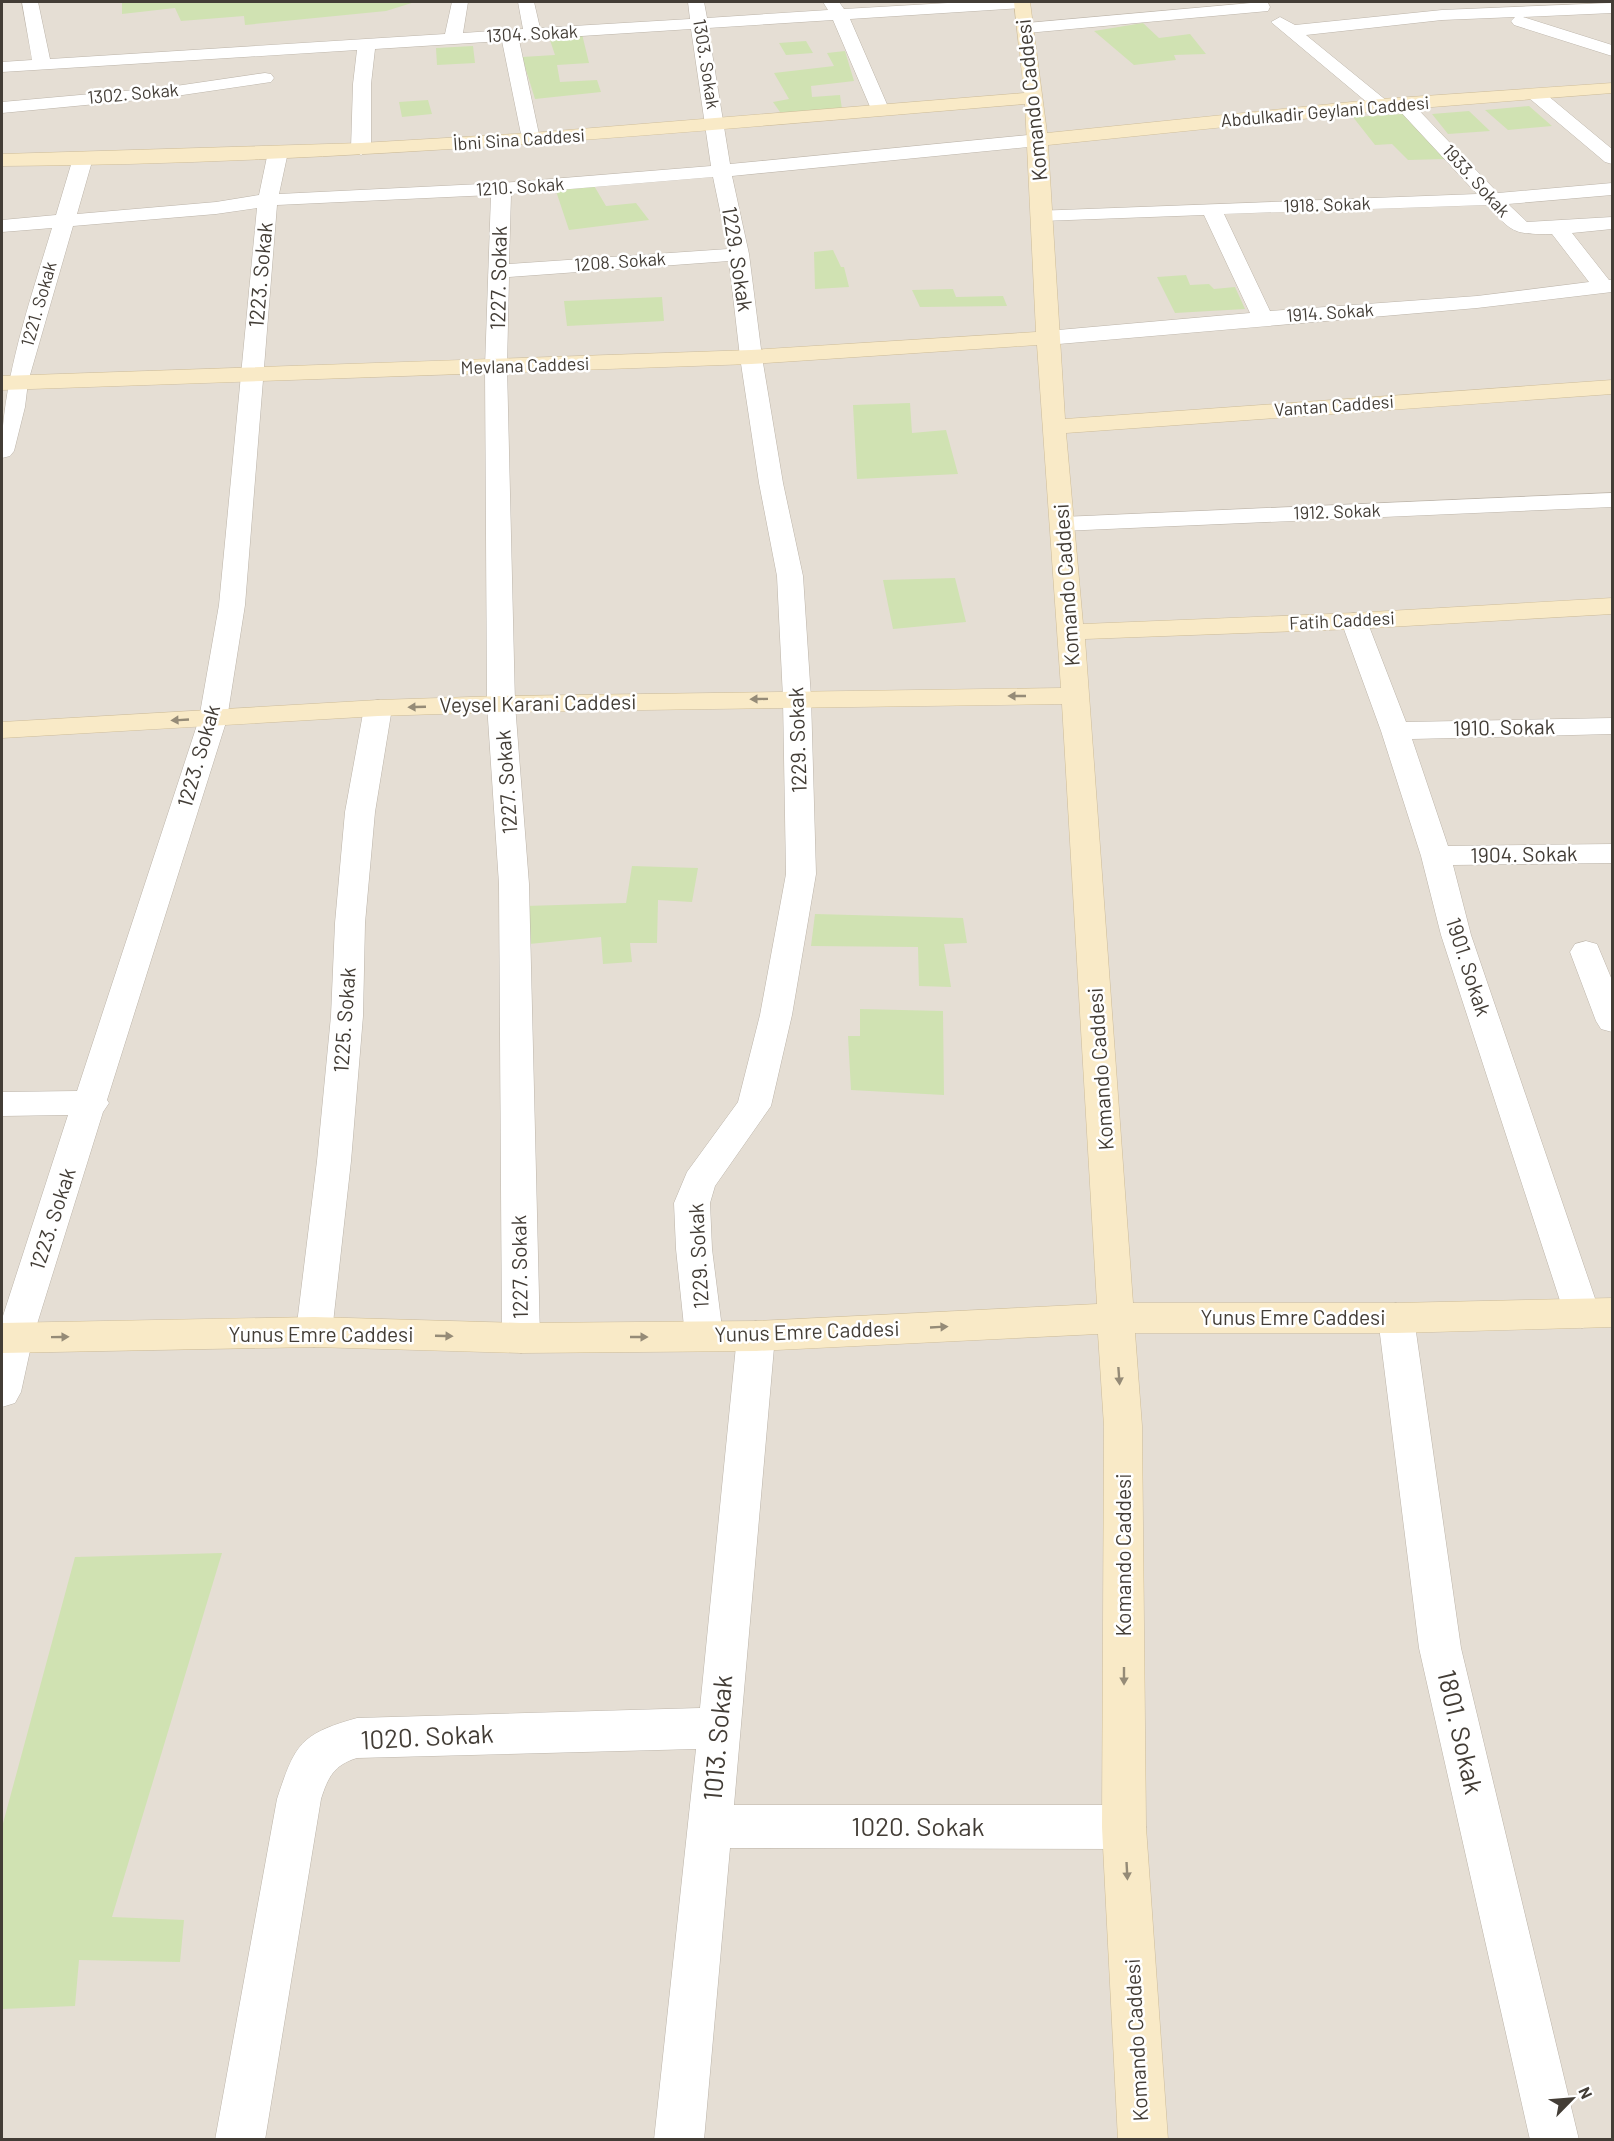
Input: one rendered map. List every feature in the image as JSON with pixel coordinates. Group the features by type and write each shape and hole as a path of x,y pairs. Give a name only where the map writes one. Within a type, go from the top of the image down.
{"street":[{"path":"30,2 42,65"},
{"path":"453,38 460,2"},
{"path":"526,2 533,35"},
{"name":"1303. Sokak","path":"696,2 716,126"},
{"name":"1304. Sokak","path":"2,67 367,43 533,35 699,22 835,8 1022,2"},
{"name":"Komando Caddesi","path":"1022,2 1027,28 1038,140 1047,338 1071,632 1123,1426 1124,1827 1143,2139"},
{"path":"1467,2 1488,13 1566,34 1612,51"},
{"path":"1027,28 1259,4 1381,105"},
{"path":"835,8 880,109"},
{"path":"1291,31 1415,17 1612,8"},
{"path":"510,36 531,139"},
{"path":"361,149 362,84 367,43"},
{"name":"1302. Sokak","path":"2,108 169,92 265,78"},
{"name":"Abdulkadir Geylani Caddesi","path":"1038,140 1381,105 1612,88"},
{"path":"1535,94 1612,158"},
{"name":"İbni Sina Caddesi","path":"2,160 361,149 531,139 716,126 880,109 1035,98"},
{"name":"1933. Sokak","path":"1403,104 1452,153 1515,224 1524,228 1558,228 1612,223"},
{"name":"1229. Sokak","path":"704,1336 694,1249 692,1203 699,1181 719,1157 733,1133 754,1106 776,1016 801,874 797,698 790,576 771,483 751,357 740,254 722,171 716,126"},
{"name":"1210. Sokak","path":"2,226 216,208 268,200 501,189 722,171 1038,140"},
{"name":"1223. Sokak","path":"2,1392 8,1338 92,1103 213,719 232,605 268,200 278,152"},
{"name":"1221. Sokak","path":"2,451 14,407 9,382 82,158"},
{"name":"1227. Sokak","path":"501,189 496,367 501,704 514,884 521,1338"},
{"name":"1918. Sokak","path":"1042,216 1491,199 1612,189"},
{"path":"1212,210 1263,318"},
{"path":"1558,228 1608,287"},
{"name":"1208. Sokak","path":"500,271 740,254"},
{"name":"1914. Sokak","path":"1047,338 1263,318 1477,302 1608,287"},
{"name":"Mevlana Caddesi","path":"9,382 751,357 1047,338"},
{"name":"Vantan Caddesi","path":"1056,427 1612,387"},
{"name":"1912. Sokak","path":"1062,524 1612,500"},
{"name":"Fatih Caddesi","path":"1071,632 1354,621 1612,606"},
{"name":"1901. Sokak","path":"1354,621 1395,731 1436,856 1456,935 1597,1312"},
{"name":"Veysel Karani Caddesi","path":"2,730 378,708 501,704 797,698 1075,696"},
{"name":"1225. Sokak","path":"314,1332 344,1049 350,923 360,812 378,708"},
{"name":"1910. Sokak","path":"1395,731 1612,726"},
{"name":"1904. Sokak","path":"1436,856 1612,853"},
{"path":"1586,952 1612,1021"},
{"path":"2,1104 92,1103"},
{"name":"Yunus Emre Caddesi","path":"8,1338 314,1332 521,1338 756,1336 1115,1318 1396,1318 1597,1312"},
{"name":"1801. Sokak","path":"1396,1318 1440,1648 1555,2139"},
{"name":"1013. Sokak","path":"679,2139 711,1826 718,1728 756,1336"},
{"name":"1020. Sokak","path":"240,2139 299,1799 310,1765 317,1754 328,1747 357,1738 718,1728"},
{"name":"1020. Sokak","path":"711,1826 1124,1827"}],"shaded area":[{"path":"2,2 1612,2 1612,2139 2,2139"}],"green space":[{"path":"122,2 415,2 386,11 245,25 244,16 181,21 175,8 122,14"},
{"path":"1143,23 1159,38 1190,34 1206,54 1174,55 1176,60 1134,65 1094,31"},
{"path":"582,34 589,63 557,65 560,82 597,80 601,92 535,99 522,57 555,55 549,37"},
{"path":"806,41 813,53 786,55 779,43"},
{"path":"473,46 475,63 437,65 436,48"},
{"path":"845,51 854,81 811,86 812,97 840,95 842,109 782,115 773,102 789,99 774,73 834,66 827,53"},
{"path":"428,100 432,114 402,117 399,102"},
{"path":"1529,106 1552,126 1508,130 1485,110"},
{"path":"1469,111 1490,131 1448,134 1432,114"},
{"path":"1403,114 1446,159 1408,160 1392,144 1375,145 1353,117"},
{"path":"593,184 606,206 636,203 649,220 569,230 555,188"},
{"path":"833,250 841,267 844,267 849,287 815,289 814,252"},
{"path":"1186,275 1190,285 1209,284 1214,289 1235,287 1245,309 1175,313 1157,277"},
{"path":"953,289 956,297 1003,296 1007,306 920,307 912,290"},
{"path":"662,297 664,321 567,326 564,301"},
{"path":"910,403 912,433 946,430 958,474 857,479 853,405"},
{"path":"955,578 966,622 893,629 883,580"},
{"path":"632,866 698,868 692,902 658,900 657,943 630,943 632,962 603,964 601,937 529,944 525,906 626,903"},
{"path":"815,914 963,918 967,943 944,944 951,987 919,986 918,947 811,946"},
{"path":"860,1009 943,1011 944,1095 851,1090 848,1036 860,1036"},
{"path":"222,1553 112,1917 184,1920 180,1962 79,1960 75,2006 2,2009 2,1827 75,1557"}]}
